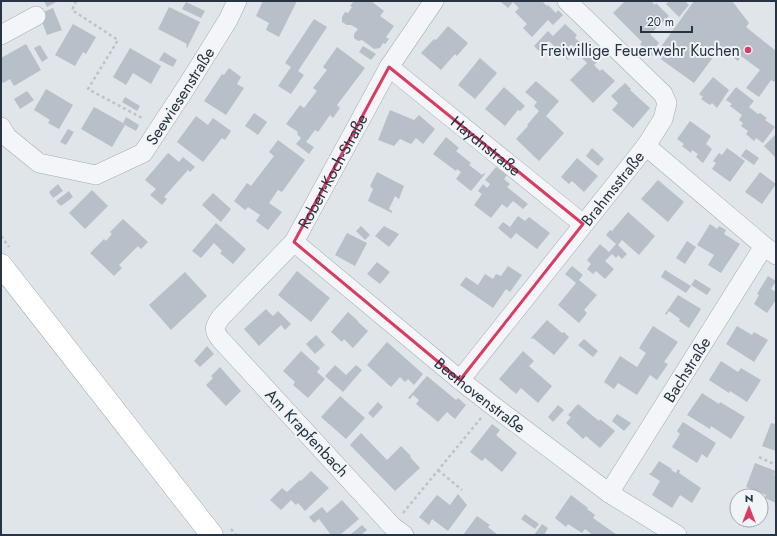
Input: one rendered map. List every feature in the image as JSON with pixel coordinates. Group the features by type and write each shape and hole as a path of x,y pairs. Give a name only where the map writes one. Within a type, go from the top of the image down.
{"main road":[{"path":"1,265 212,535"}],"street":[{"name":"Seewiesenstraße","path":"1,127 7,137 39,163 96,175 143,153 228,20 237,1"},
{"name":"Robert-Koch-Straße","path":"215,328 221,317 294,242 389,67 434,1"},
{"name":"Brahmsstraße","path":"460,380 646,146 662,119 667,103 663,94 566,1"},
{"path":"1,35 36,16"},
{"name":"Haydnstraße","path":"389,67 583,224"},
{"path":"646,146 770,250"},
{"name":"Beethovenstraße","path":"294,242 492,405 609,493 677,535"},
{"name":"Bachstraße","path":"609,493 770,250"},
{"name":"Am Krapfenbach","path":"215,328 221,340 398,530"}],"path":[{"path":"76,1 72,10 118,40 88,89 159,127"},
{"path":"398,530 438,470 492,405"},
{"path":"759,457 776,466"},
{"path":"438,470 462,490"}],"highlighted area":[{"path":"389,67 583,224 460,380 294,242"}],"building":[{"path":"44,1 58,1 47,7"},
{"path":"263,1 297,1 279,37 266,30 269,23 256,16"},
{"path":"354,1 371,1 384,11 380,16 394,26 386,37 389,39 385,44 383,43 380,48 374,49 362,40 358,41 354,38 354,34 358,29 342,22 342,17 345,12 348,13 352,7 350,6"},
{"path":"500,1 542,1 556,13 558,10 563,15 553,25 548,20 532,37 523,28 527,24 515,12 519,8 513,2 508,8"},
{"path":"625,1 651,1 655,5 656,3 669,16 650,34 659,43 652,56 640,44 642,42 613,13"},
{"path":"669,1 685,1 689,5 679,17 666,4"},
{"path":"694,1 732,1 749,23 746,27 776,51 776,79 774,82 771,80 759,97 746,88 760,70 741,56 738,61 720,48 694,83 655,55"},
{"path":"186,2 205,11 201,18 182,9"},
{"path":"169,7 200,22 187,48 187,44 158,29"},
{"path":"53,8 62,30 47,35 39,14"},
{"path":"314,19 327,27 298,71 304,75 291,94 278,86 291,67 285,63"},
{"path":"73,24 96,37 86,54 83,52 75,66 55,55"},
{"path":"565,24 577,35 575,38 583,45 568,60 549,41 539,51 534,46 548,31 553,36"},
{"path":"448,26 468,43 457,56 455,54 441,70 421,53 434,39 436,40"},
{"path":"26,44 41,70 14,86 10,79 3,83 1,80 1,58"},
{"path":"40,45 48,58 42,62 34,48"},
{"path":"363,46 376,54 371,60 359,52"},
{"path":"593,46 603,56 594,65 600,71 602,69 615,81 593,103 570,80 587,63 582,58"},
{"path":"337,47 365,68 337,105 340,108 333,118 330,115 318,132 315,130 306,142 314,147 309,154 296,144 301,138 297,134 298,132 286,124 300,105 304,108 317,91 313,88 327,70 323,67"},
{"path":"130,48 161,66 151,84 133,73 126,85 113,77"},
{"path":"164,52 177,60 173,67 159,60"},
{"path":"480,58 497,73 475,99 458,85"},
{"path":"229,68 241,77 237,84 244,88 226,115 204,101 222,74 224,75"},
{"path":"713,77 729,90 717,108 712,103 710,105 701,99 703,97 699,94"},
{"path":"536,81 559,101 546,116 564,133 539,161 516,139 539,111 534,106 537,102 525,92"},
{"path":"625,83 631,89 630,90 650,108 633,128 612,110 618,103 611,96"},
{"path":"504,87 525,106 520,111 518,110 505,126 485,109"},
{"path":"736,87 754,101 749,107 758,114 760,113 767,118 765,120 775,127 763,143 756,138 754,141 746,134 748,131 741,126 743,123 739,120 742,115 730,106 732,104 726,100"},
{"path":"46,89 73,105 59,129 48,123 50,120 34,110"},
{"path":"27,91 34,100 20,109 14,99"},
{"path":"125,97 140,106 137,111 122,102"},
{"path":"94,107 123,123 126,117 139,125 136,131 125,125 112,147 81,129"},
{"path":"390,110 414,120 419,115 435,129 423,144 416,138 411,144 400,139 394,146 378,140"},
{"path":"254,113 267,122 258,135 245,126"},
{"path":"196,116 208,125 213,118 231,131 225,140 222,138 203,162 177,142"},
{"path":"690,121 711,136 706,144 712,149 703,163 696,157 698,154 692,150 691,153 682,146 684,144 677,139"},
{"path":"68,129 74,132 66,145 60,142"},
{"path":"776,134 776,158 764,146"},
{"path":"446,137 459,148 456,151 471,163 469,165 482,175 484,173 485,174 471,191 456,179 461,172 457,169 456,171 433,154"},
{"path":"278,140 305,160 282,192 278,190 269,203 282,212 268,230 256,221 260,215 248,207 245,210 234,201 247,183 251,186 274,156 269,152"},
{"path":"592,148 604,159 598,166 586,156"},
{"path":"727,148 745,161 730,182 712,169 716,163 713,161 719,153 722,155"},
{"path":"746,149 759,158 754,165 741,156"},
{"path":"168,153 179,162 183,157 195,167 190,172 188,170 164,197 167,199 162,205 150,195 156,189 145,180"},
{"path":"577,158 598,176 584,192 572,181 569,184 561,177"},
{"path":"496,167 507,175 504,179 510,184 507,187 528,204 523,209 513,201 507,208 502,204 491,218 474,205 482,194 478,191 483,184 487,188 490,184 485,180"},
{"path":"377,172 404,186 399,199 395,196 389,209 392,213 368,201 373,189 370,186"},
{"path":"760,172 776,184 762,204 745,192"},
{"path":"658,180 684,202 668,222 641,199"},
{"path":"58,184 63,191 53,198 49,192"},
{"path":"92,190 108,206 85,229 69,213"},
{"path":"69,191 73,197 61,206 56,201"},
{"path":"213,193 231,209 221,222 202,205"},
{"path":"628,212 655,236 639,255 622,240 618,245 627,254 622,259 618,255 616,258 612,254 605,261 614,269 605,279 596,271 593,274 587,269 591,264 587,260 600,244 609,252 616,244 606,235 610,230 612,231"},
{"path":"518,216 525,221 529,217 550,233 537,249 516,233 511,239 498,228 503,222 510,227"},
{"path":"123,219 148,242 141,249 138,246 119,265 122,268 114,276 90,253 104,239 106,241 112,234 110,232"},
{"path":"216,223 246,249 233,264 220,253 222,251 214,243 201,258 192,251"},
{"path":"710,224 717,229 719,226 726,230 724,234 740,244 721,273 708,265 714,255 697,245"},
{"path":"361,226 370,235 365,240 356,231"},
{"path":"384,226 399,234 389,247 375,236"},
{"path":"347,233 367,243 355,266 335,255"},
{"path":"687,241 696,247 685,264 676,258"},
{"path":"377,262 390,272 380,284 367,274"},
{"path":"508,266 522,275 510,292 506,289 493,308 460,285 466,277 478,285 485,274 493,279 496,274 501,276"},
{"path":"572,266 583,275 579,280 597,295 584,310 587,313 579,323 558,305 576,283 565,274"},
{"path":"665,270 691,286 686,293 661,277"},
{"path":"297,271 330,298 311,322 278,295"},
{"path":"185,272 207,296 171,330 149,305"},
{"path":"768,276 776,281 771,289 776,292 776,300 767,313 754,304 759,295 757,294"},
{"path":"695,279 711,289 707,295 691,285"},
{"path":"678,295 701,309 689,328 669,311 666,315 665,314"},
{"path":"266,309 273,316 278,311 291,324 285,330 281,325 259,346 244,329"},
{"path":"348,312 368,331 353,348 344,339 342,342 331,332"},
{"path":"547,320 569,337 554,355 531,338"},
{"path":"653,326 678,342 664,362 668,364 657,380 650,375 637,395 618,383 614,389 604,382 620,356 637,367 646,353 639,348"},
{"path":"737,326 752,335 754,332 768,340 754,362 726,344"},
{"path":"316,335 325,345 315,354 306,344"},
{"path":"584,339 598,351 593,357 578,345"},
{"path":"387,342 423,374 414,385 408,379 405,382 400,377 391,387 367,365"},
{"path":"207,346 214,354 200,367 194,361"},
{"path":"301,351 320,368 317,372 325,379 308,398 293,385 295,382 283,371"},
{"path":"523,351 534,361 529,366 552,386 538,403 521,388 516,394 499,379"},
{"path":"721,361 738,372 741,368 761,380 747,402 730,391 729,393 709,380"},
{"path":"335,365 346,375 356,365 362,370 343,392 325,376"},
{"path":"220,367 241,391 226,406 206,385 213,378 211,376"},
{"path":"427,376 456,400 458,398 466,405 455,419 447,412 438,422 416,404 419,400 413,395 410,399 408,398"},
{"path":"702,393 719,404 720,402 745,417 731,439 711,426 710,429 687,415"},
{"path":"340,396 365,418 346,439 321,417"},
{"path":"378,402 383,407 373,418 368,413"},
{"path":"578,404 599,421 600,419 615,431 600,448 586,436 583,439 566,423 571,417 568,415"},
{"path":"558,405 564,410 553,422 548,417"},
{"path":"617,414 631,423 624,431 612,421"},
{"path":"683,422 716,443 707,458 702,454 697,463 672,447 680,434 677,431"},
{"path":"771,423 776,424 776,451 762,446"},
{"path":"492,424 500,430 496,435 517,453 502,472 485,458 482,461 470,452"},
{"path":"361,433 387,460 401,446 420,468 395,491 350,445"},
{"path":"659,461 676,473 678,469 680,471 679,473 701,488 692,503 680,495 672,508 652,495 660,481 649,474"},
{"path":"755,463 776,471 774,475 776,476 776,503 769,500 769,488 746,487"},
{"path":"311,471 329,488 305,511 298,503 296,505 291,500 281,510 270,500 282,488 287,492"},
{"path":"458,494 467,505 448,531 432,519 429,525 419,517 437,495 450,505"},
{"path":"571,495 595,515 593,518 617,535 593,535 585,529 582,533 568,524 566,527 555,518"},
{"path":"342,500 359,519 340,535 331,535 319,519 314,523 309,517 322,507 327,513"},
{"path":"525,514 539,524 535,529 521,519"},
{"path":"477,516 490,525 488,527 498,535 463,535"},
{"path":"542,524 548,528 544,535 534,535"},
{"path":"362,525 367,530 361,535 351,534"}],"place":[{"name":"Freiwillige Feuerwehr Kuchen","path":"748,50"}]}
